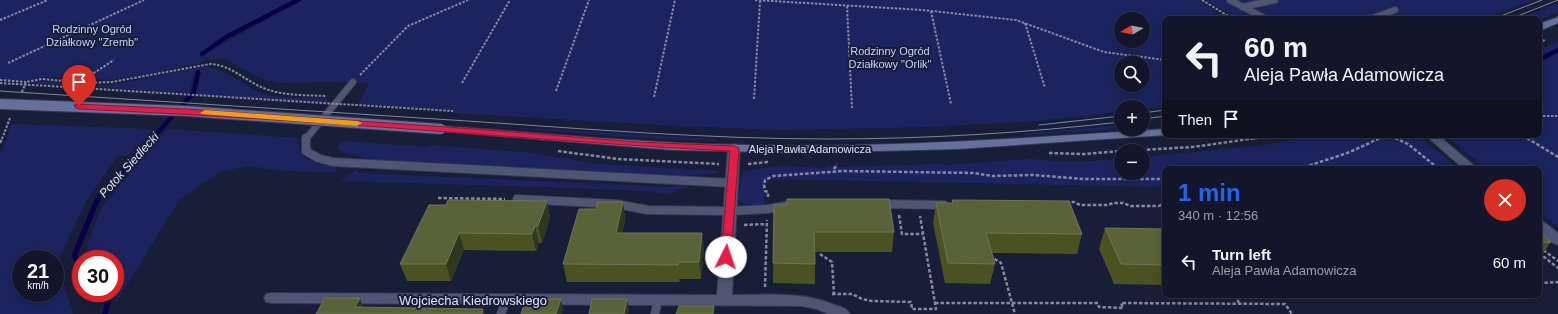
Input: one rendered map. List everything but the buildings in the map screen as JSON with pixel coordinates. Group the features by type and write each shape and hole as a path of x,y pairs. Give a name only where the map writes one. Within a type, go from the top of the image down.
{"main road":[{"path":"1542,27 1558,20"},
{"name":"Aleja Pawła Adamowicza","path":"0,104 186,111 637,144 734,148 884,148 1031,141 1162,132"}],"street":[{"path":"1435,138 1468,166"},
{"path":"724,300 734,148"},
{"path":"1542,227 1558,240"},
{"name":"Wojciecha Kiedrowskiego","path":"271,298 506,300 656,307 724,300 811,302 843,314"}],"lane":[{"path":"1230,0 1260,16"},
{"path":"1242,7 1275,0"},
{"path":"1378,16 1394,10"},
{"path":"353,82 310,132 306,140 306,151 318,158 333,162 394,166 731,183"},
{"path":"517,199 616,204 648,210 729,212 768,209 802,204"},
{"path":"873,204 956,205"},
{"path":"501,314 506,300"}],"path":[{"path":"0,20 48,0"},
{"path":"8,63 144,0"},
{"path":"353,82 408,26 468,0"},
{"path":"462,83 510,0"},
{"path":"556,91 589,0"},
{"path":"654,98 675,0"},
{"path":"755,0 931,11 1016,20 1104,52 1162,60"},
{"path":"1202,0 1228,16"},
{"path":"754,99 760,1"},
{"path":"847,6 852,108"},
{"path":"931,11 951,104"},
{"path":"1025,23 1046,88"},
{"path":"80,82 114,60"},
{"path":"0,81 26,82 32,80 50,80 92,84 139,78 188,67 216,63 236,72 259,87 282,93 340,96"},
{"path":"0,81 453,112"},
{"path":"20,96 26,82"},
{"path":"0,143 11,116"},
{"path":"1542,116 1558,116"},
{"path":"1150,149 1199,146 1258,138"},
{"path":"1308,166 1350,152 1380,138"},
{"path":"1395,138 1408,144 1435,166"},
{"path":"1527,138 1558,157"},
{"path":"834,170 838,164"},
{"path":"768,192 765,190 764,182 767,179 778,175 834,170 974,173 992,176 1033,176 1084,179 1162,179"},
{"path":"438,198 517,199"},
{"path":"1060,202 1074,202 1080,205 1108,205 1123,202 1131,206 1159,206 1162,204"},
{"path":"897,204 902,234 923,234"},
{"path":"912,309 936,309 918,204"},
{"path":"891,215 899,215"},
{"path":"748,224 772,220"},
{"path":"765,289 767,221"},
{"path":"1542,249 1558,261"},
{"path":"820,254 832,262 834,294"},
{"path":"988,255 1001,263 1015,314"},
{"path":"1542,255 1558,268"},
{"path":"1542,283 1558,282"},
{"path":"1237,298 1240,304"},
{"path":"935,303 1098,303 1099,307 1112,308 1123,308 1121,303 1285,304 1292,314"}],"green space":[{"name":"Rodzinny Ogród Działkowy \"Orlik\"","path":"0,0 293,0 228,34 200,54 206,53 302,0 1198,0 1217,11 1212,14 1214,15 1219,13 1224,16 1162,16 1162,106 1150,108 1150,100 1114,100 1114,113 1038,121 929,127 782,130 678,126 452,113 453,110 359,104 369,83 280,83 262,79 224,58 206,60 197,64 140,76 105,80 83,77 41,77 22,81 0,79"},
{"path":"1206,0 1533,0 1493,16 1233,16"},
{"path":"1558,3 1558,12 1542,19 1542,16 1527,16"},
{"path":"1558,41 1558,227 1542,214 1542,166 1483,166 1448,138 1542,138 1542,49"},
{"path":"205,67 223,72 264,94 286,97 326,98 327,102 194,95 202,72 194,73 189,93 30,83 36,81 50,81 81,86 102,85 132,81"},
{"path":"11,124 155,129 127,156 118,156 87,200 63,250 12,250 12,302 64,302 64,285 73,314 0,314 0,154"},
{"path":"475,125 715,139 715,141 626,137"},
{"path":"1114,126 1114,130 1025,134"},
{"path":"167,129 299,138 299,146 304,157 322,165 336,167 337,170 334,174 330,172 285,171 248,166 220,172 180,199 124,290 124,250 88,250 87,244 102,207"},
{"path":"1304,138 1422,138 1455,166 1162,166 1162,187 770,179 763,190 765,191 764,205 749,207 738,200 743,171 780,166 826,168 826,166 948,165 1029,159 1072,162 1114,159 1114,180 1150,180 1150,156 1265,145"},
{"path":"341,141 429,147 431,145 533,153 599,164 720,171 714,174 670,176 375,160 341,152 337,147"},
{"path":"356,169 359,173 671,187 682,184 691,185 669,194 646,191 341,181"}],"waterway":[{"name":"Potok Siedlecki","path":"202,54 226,37 298,0"},
{"path":"1542,58 1558,50"},
{"name":"Potok Siedlecki","path":"152,139 194,92 198,72"},
{"name":"Potok Siedlecki","path":"76,250 98,198 153,138"},
{"name":"Potok Siedlecki","path":"105,314 108,302"}],"tram line":[{"path":"1501,16 1542,0"},
{"path":"1518,16 1558,0"},
{"path":"0,91 603,130 783,139 938,137 1114,123"},
{"path":"1150,112 1162,110"},
{"path":"1150,118 1162,116"},
{"path":"1039,125 1114,117"}],"slow traffic":[{"path":"205,113 357,123"}],"route":[{"path":"79,106 186,111 683,147 734,148 726,257"}],"park label":[{"name":"Rodzinny Ogród Działkowy \"Zremb\"","path":"92,35"}]}
